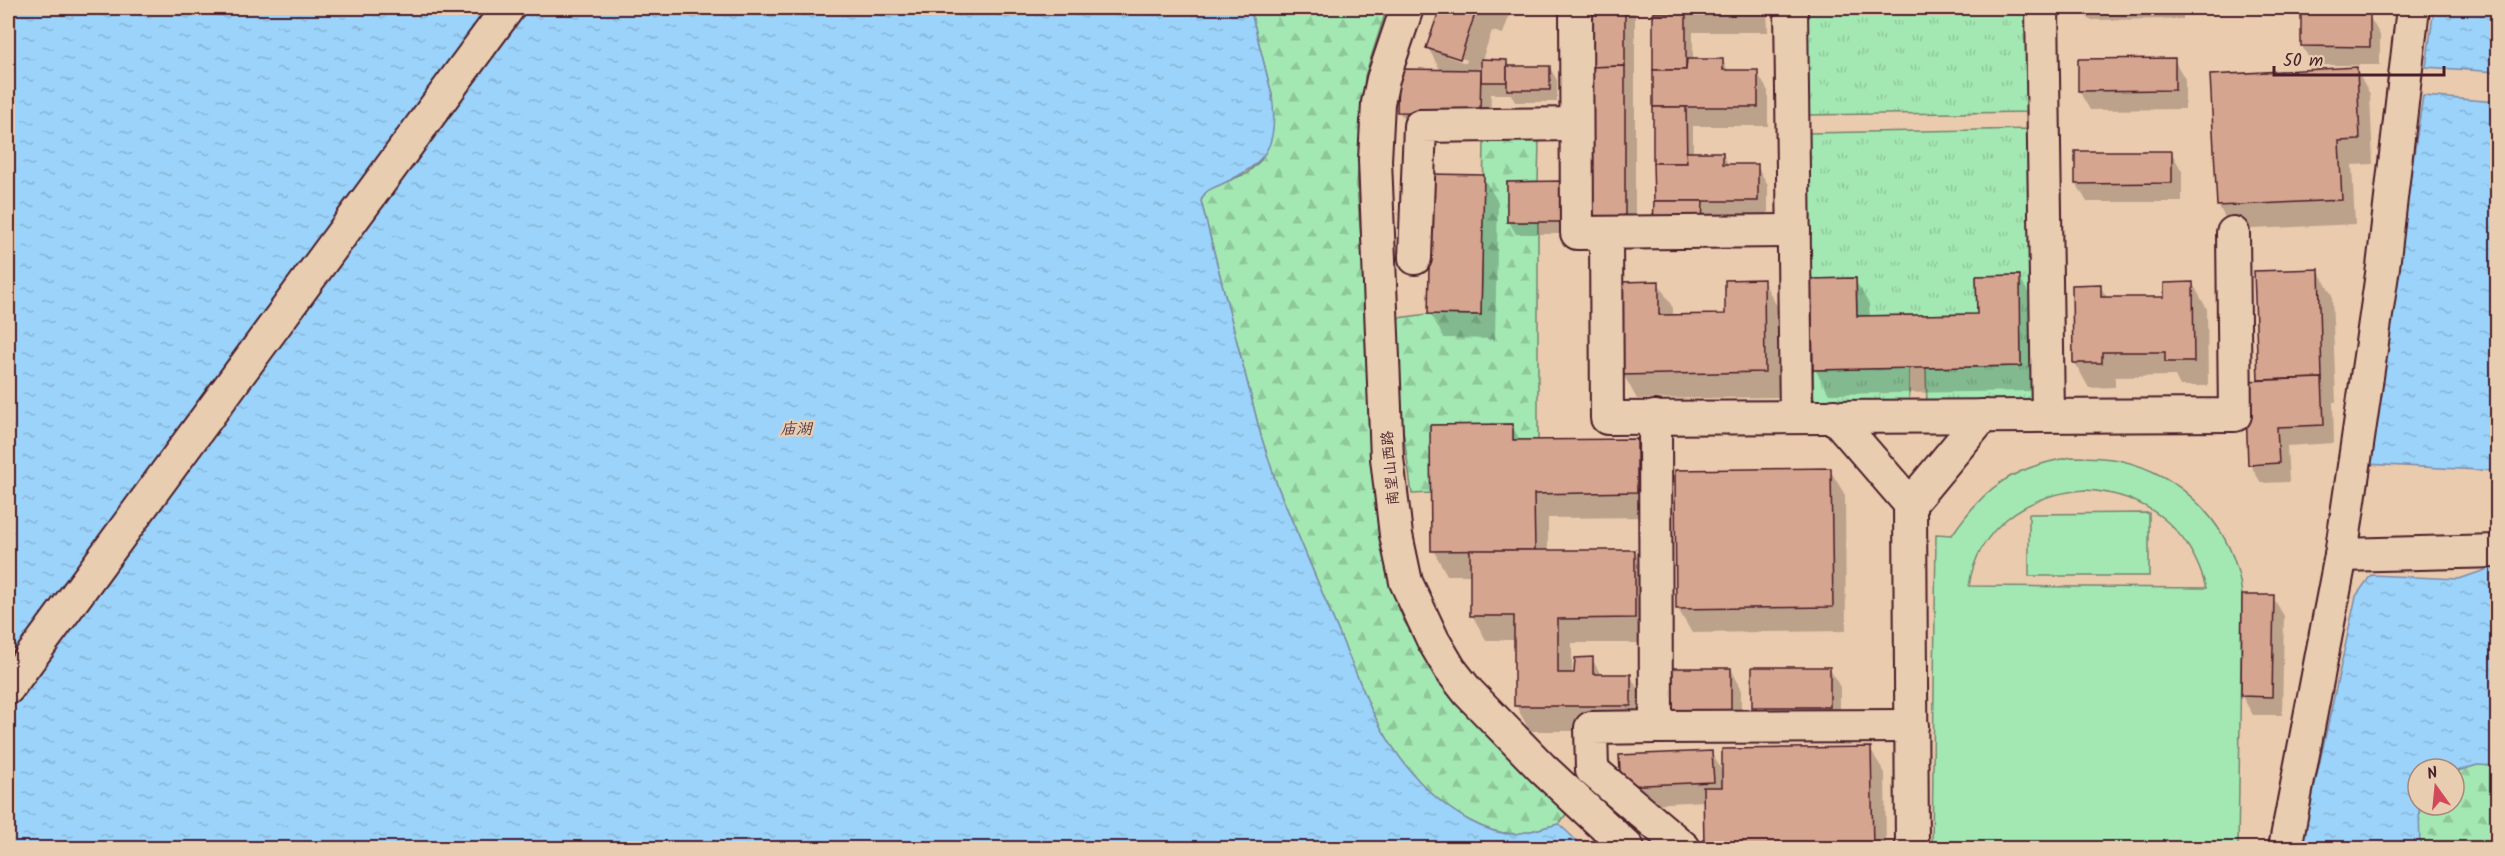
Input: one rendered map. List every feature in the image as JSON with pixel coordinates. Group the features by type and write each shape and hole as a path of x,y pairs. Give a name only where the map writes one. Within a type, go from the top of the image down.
{"street":[{"path":"8,688 508,8"},
{"name":"南望山西路","path":"1407,8 1383,79 1378,103 1375,160 1387,458 1396,535 1406,582 1449,669 1468,692 1542,768 1628,849"},
{"path":"1575,8 1577,233 1794,231"},
{"path":"1791,8 1796,417"},
{"path":"2042,8 2048,415"},
{"path":"2285,849 2341,555 2383,267 2413,8"},
{"path":"1415,258 1420,126 1576,124"},
{"path":"1606,233 1606,417 1796,417 2235,415 2233,232"},
{"path":"1834,416 1910,504"},
{"path":"1912,849 1910,504 1983,416"},
{"path":"1655,417 1656,727"},
{"path":"2341,555 2498,551"},
{"path":"1684,849 1592,770 1591,728 1911,726"}],"green space":[{"path":"1250,8 1387,8 1365,76 1357,184 1381,515 1394,593 1403,619 1434,671 1572,806 1559,824 1514,834 1486,828 1453,811 1412,773 1400,758 1371,709 1277,485 1261,436 1201,201 1207,190 1247,173 1261,160 1272,95"},
{"path":"1803,8 2034,8 2035,112 1804,115"},
{"path":"2035,129 2040,405 1927,407 1926,368 2021,366 2019,275 1976,276 1977,314 1857,316 1856,278 1811,279 1809,133"},
{"path":"1484,141 1539,141 1538,181 1507,182 1507,222 1538,222 1538,440 1513,440 1512,424 1431,425 1431,493 1412,494 1401,416 1398,318 1428,314 1481,315"},
{"path":"1909,368 1909,407 1814,409 1813,370"},
{"path":"2072,457 2095,457 2118,460 2142,467 2184,491 2217,527 2229,548 2242,595 2238,848 1932,848 1936,534 1952,535 1976,504 2002,481 2051,461","holes":["2085,490 2107,493 2146,507 2163,518 2189,548 2206,588 1969,586 1974,565 1983,546 2009,517 2044,498 2064,493"]},
{"path":"2149,513 2149,576 2029,576 2029,514"},
{"path":"2477,765 2497,766 2497,848 2420,848 2419,817 2466,817 2466,768"}],"water":[{"name":"庙湖","path":"8,8 1250,8 1272,95 1274,113 1271,140 1266,151 1250,168 1209,190 1201,201 1261,436 1277,485 1371,709 1400,758 1412,773 1453,811 1480,826 1497,832 1514,834 1559,824 1584,848 8,848"},
{"path":"2434,8 2497,8 2497,72 2426,67"},
{"path":"2423,96 2497,102 2497,471 2366,464"},
{"path":"2497,566 2497,766 2477,765 2466,768 2466,757 2406,757 2406,817 2419,817 2420,848 2301,848 2356,596 2371,575 2459,579"}],"building":[{"path":"1440,8 1477,8 1460,59 1426,48"},
{"path":"1587,8 1625,8 1625,66 1587,67"},
{"path":"1653,8 1758,8 1758,13 1653,13"},
{"path":"2301,8 2359,8 2359,14 2370,14 2370,47 2301,46"},
{"path":"1653,13 1686,13 1686,70 1653,70"},
{"path":"2175,58 2175,90 2078,91 2078,59"},
{"path":"1481,59 1507,60 1507,82 1481,82"},
{"path":"1687,59 1723,59 1723,70 1758,70 1758,107 1653,107 1653,70 1686,70"},
{"path":"1507,66 1550,66 1550,90 1507,90"},
{"path":"1625,66 1625,221 1587,221 1587,67"},
{"path":"2357,67 2360,140 2339,141 2342,200 2217,206 2210,75"},
{"path":"1398,69 1481,70 1480,113 1397,112"},
{"path":"1653,107 1686,107 1687,163 1653,163"},
{"path":"2075,151 2172,151 2172,183 2075,184"},
{"path":"1686,152 1723,152 1723,164 1758,164 1758,201 1654,201 1653,163 1687,163"},
{"path":"1431,174 1484,175 1481,315 1428,314"},
{"path":"1563,181 1563,222 1507,222 1507,182"},
{"path":"1654,201 1703,201 1702,226 1653,226"},
{"path":"2319,269 2322,378 2258,380 2254,271"},
{"path":"2020,275 2021,366 1813,370 1811,279 1856,278 1857,316 1977,314 1976,276"},
{"path":"1764,279 1765,372 1621,375 1620,282 1659,281 1659,315 1725,314 1725,280"},
{"path":"2193,282 2194,362 2165,362 2165,352 2102,352 2102,363 2073,363 2072,285 2101,284 2101,297 2164,297 2164,283"},
{"path":"2322,378 2324,425 2277,427 2279,463 2248,465 2245,381"},
{"path":"1513,424 1513,440 1637,439 1637,492 1534,494 1535,550 1431,551 1430,425"},
{"path":"1831,468 1833,607 1676,609 1675,470"},
{"path":"1470,550 1635,550 1635,618 1558,619 1558,673 1574,673 1575,658 1593,657 1593,674 1631,674 1631,706 1514,706 1514,616 1470,616"},
{"path":"2242,595 2274,595 2272,697 2241,696"},
{"path":"1752,667 1830,667 1830,707 1752,707"},
{"path":"1666,668 1731,668 1731,711 1666,711"},
{"path":"1871,747 1873,848 1704,846 1703,787 1722,787 1722,749"},
{"path":"1712,751 1714,782 1621,786 1619,755"}]}
